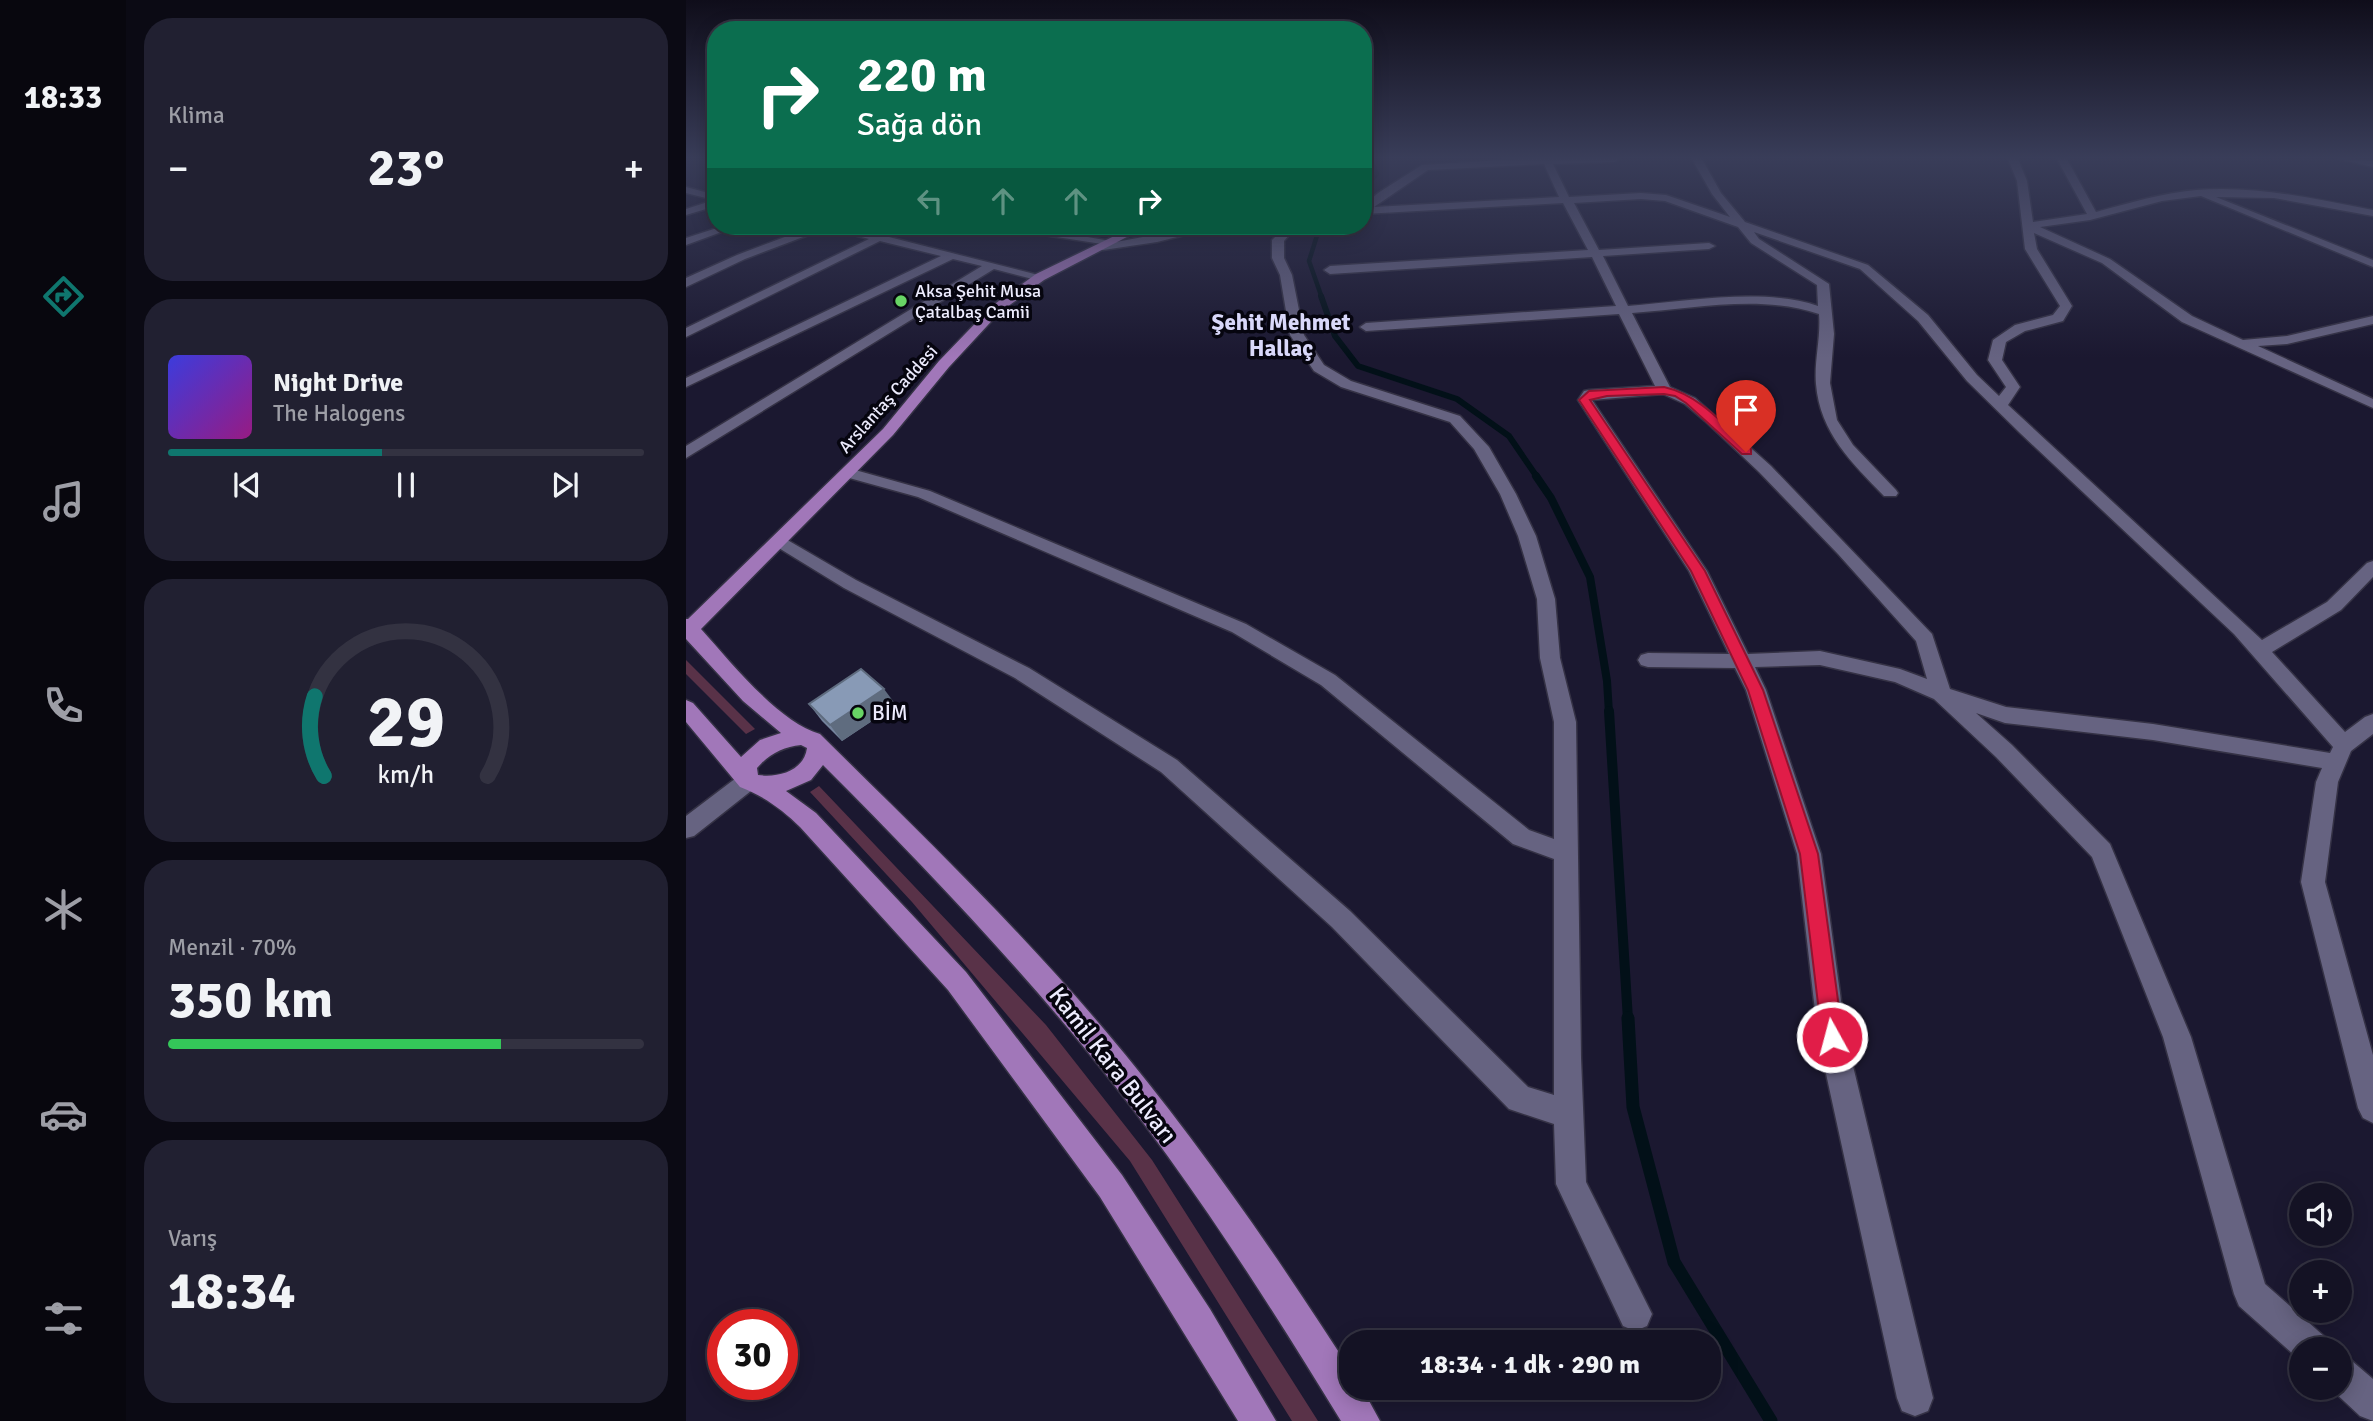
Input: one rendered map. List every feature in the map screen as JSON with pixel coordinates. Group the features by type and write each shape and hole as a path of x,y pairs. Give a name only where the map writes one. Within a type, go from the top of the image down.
{"main road":[{"name":"Arslantaş Caddesi","path":"687,629 848,473 988,317 1040,277 1126,235"},
{"name":"Kamil Kara Bulvarı","path":"687,629 750,696 809,741 951,877 1093,1037 1160,1123 1283,1295 1362,1421"},
{"path":"686,708 751,781 794,807 808,820 957,981 1111,1186 1258,1421"},
{"path":"777,741 809,741 817,758 806,770 788,781 751,781 750,760 762,750 777,741"}],"street":[{"path":"1582,225 1622,311 1664,390"},
{"path":"1742,225 1755,241 1823,284 1827,334 1823,383 1830,420 1847,448 1890,492"},
{"path":"1748,225 1864,267 1923,318 1972,377 2000,405 2260,650 2340,754"},
{"path":"2028,226 2032,225"},
{"path":"2278,225 2373,264"},
{"path":"2000,405 2013,387 1995,360 2000,340 2020,327 2057,318 2066,306 2031,249 2028,226"},
{"path":"2028,226 2106,261 2187,319 2373,404"},
{"path":"686,243 708,235"},
{"path":"686,283 741,257 799,235"},
{"path":"869,235 1040,277"},
{"path":"686,333 887,235"},
{"path":"1055,235 1107,245 1175,235"},
{"path":"1283,235 1278,240 1278,258 1286,275 1297,335 1319,368 1346,384 1455,419 1481,447 1508,494 1527,536 1546,599 1550,658 1565,722 1571,1184 1635,1314"},
{"path":"1330,270 1596,251 1709,246"},
{"path":"686,383 952,255"},
{"path":"686,453 993,265"},
{"path":"1366,327 1752,301 1796,302 1825,312"},
{"path":"2237,344 2287,340 2373,320"},
{"path":"1915,1398 1832,1037 1809,854 1756,690 1698,571 1585,400 1589,394 1664,390 1690,401 1710,418 1765,469 1844,550 1925,639 1941,694 2004,751 2102,850 2177,1037 2250,1294 2299,1337"},
{"path":"848,473 924,494 1239,628 1328,680 1412,745 1521,837 1566,853"},
{"path":"778,542 850,584 1022,673 1170,766 1341,919 1519,1099 1569,1114"},
{"path":"2260,650 2334,606 2373,567"},
{"path":"1648,660 1820,658 1900,676 1941,694 2006,715 2340,754 2373,739"},
{"path":"2373,722 2340,754 2327,782 2313,881 2373,1108"},
{"path":"686,829 751,781"},
{"path":"2352,1384 2373,1403"}],"shaded area":[{"path":"686,660 755,729 746,734 686,674"},
{"path":"819,786 1046,1025 1152,1160 1318,1421 1292,1421 1130,1161 912,902 810,792"}],"building":[{"path":"861,669 884,689 830,725 809,704"}],"waterway":[{"path":"1317,235 1309,261 1322,298"},
{"path":"1321,296 1335,336 1358,366 1457,399 1509,436 1537,477"},
{"path":"1536,476 1551,498 1590,577 1607,681 1609,713"},
{"path":"1609,711 1628,1020"},
{"path":"1628,1018 1633,1107 1674,1262 1771,1421"}],"place":[{"name":"Aksa Şehit Musa Çatalbaş Camii","path":"901,301"},
{"name":"BİM","path":"858,713"}],"district":[{"name":"Şehit Mehmet Hallaç","path":"1281,335"}],"route":[{"path":"1746,452 1690,401 1678,394 1664,390 1589,394 1585,400 1698,571 1756,690 1809,854 1832,1037"}]}
